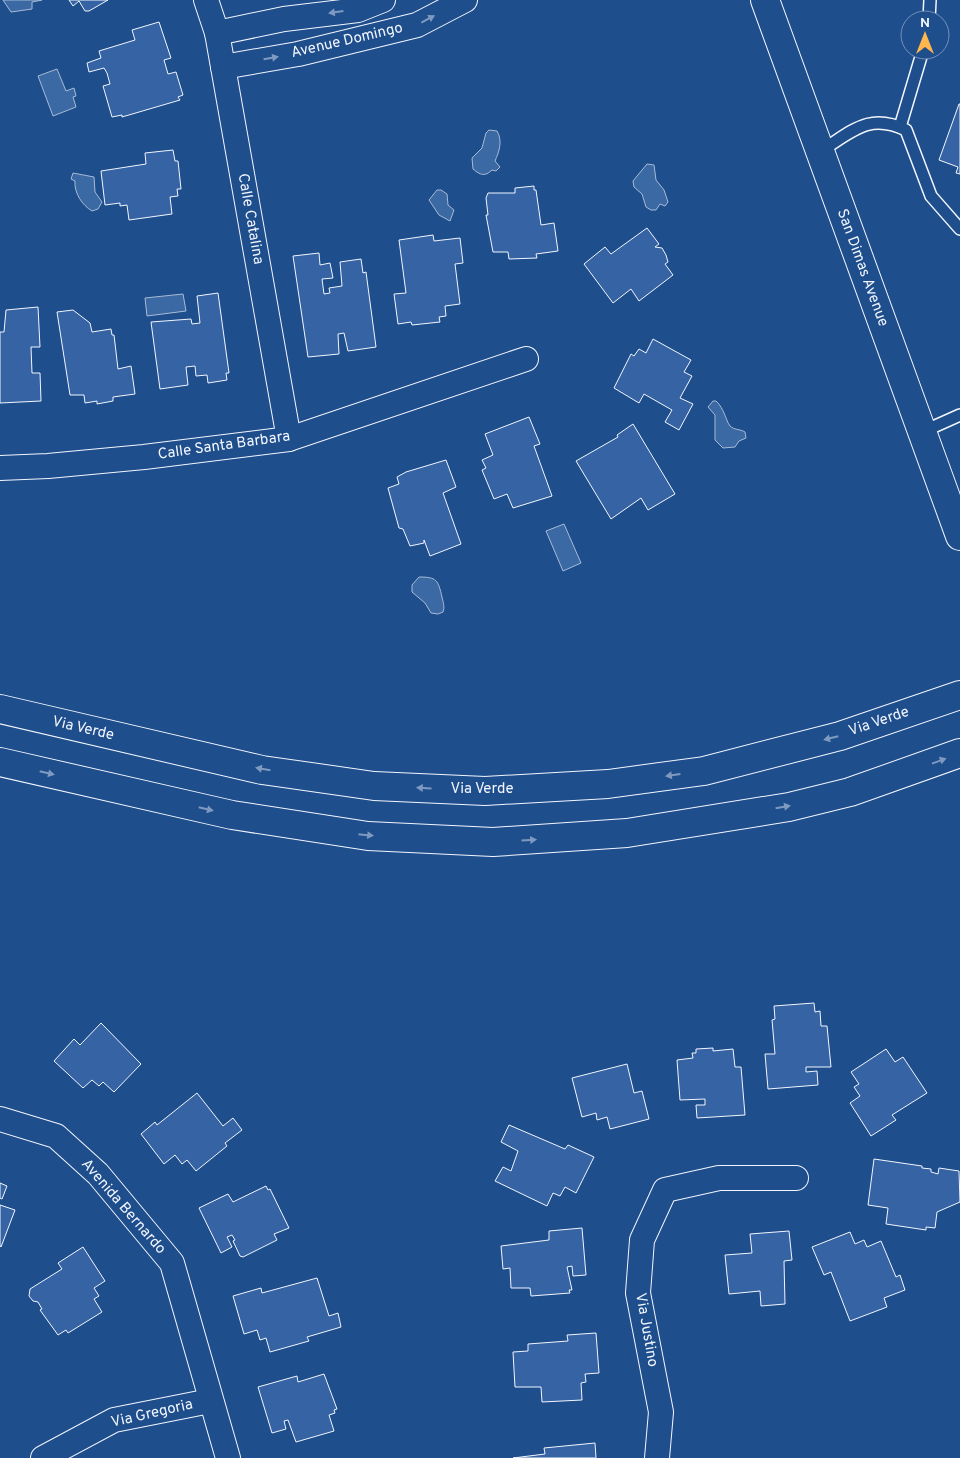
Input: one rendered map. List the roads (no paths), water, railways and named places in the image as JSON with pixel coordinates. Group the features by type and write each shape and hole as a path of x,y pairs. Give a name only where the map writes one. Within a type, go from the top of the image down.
{"main road":[{"name":"San Dimas Avenue","path":"765,0 960,536"},
{"name":"Via Verde","path":"0,709 262,770 374,786 485,791 608,784 704,771 840,736 960,695"},
{"path":"0,762 232,815 368,836 493,842 627,834 789,807 850,792 960,753"}],"street":[{"name":"Calle Catalina","path":"206,0 223,66 289,439"},
{"name":"Avenue Domingo","path":"216,33 284,20 358,10 383,0"},
{"name":"Avenue Domingo","path":"223,66 298,54 417,25 465,0"},
{"name":"Calle Santa Barbara","path":"0,468 48,466 144,457 289,439 526,359"},
{"name":"Avenida Bernardo","path":"0,1119 56,1136 98,1174 172,1262 210,1401 228,1458"},
{"name":"Via Justino","path":"657,1458 661,1412 638,1293 642,1240 665,1190 719,1178 796,1178"},
{"name":"Via Gregoria","path":"43,1458 114,1420 210,1401"}],"lane":[{"path":"900,127 920,60"},
{"path":"819,152 869,123 890,123 906,130 931,196 960,229"},
{"path":"922,432 960,415"}],"water":[{"path":"3,0 42,0 32,2 32,9 11,12"},
{"path":"57,69 66,91 74,88 76,96 73,97 76,107 53,116 38,76"},
{"path":"489,130 497,131 499,135 500,146 495,161 500,167 496,171 492,170 487,174 482,174 473,169 472,158 482,148 486,133"},
{"path":"647,164 654,165 656,180 664,190 668,202 665,206 660,204 656,210 646,207 642,194 634,187 633,181"},
{"path":"73,173 94,177 95,192 102,202 98,209 92,211 82,202 77,194 75,181 71,179"},
{"path":"437,190 447,194 448,205 454,210 450,221 439,215 429,200"},
{"path":"183,294 186,311 147,316 145,298"},
{"path":"713,401 716,401 721,407 730,426 745,432 746,438 739,441 735,447 723,448 715,440 715,415 708,407"},
{"path":"564,524 581,563 563,571 546,531"},
{"path":"419,577 430,578 438,583 444,608 443,612 438,614 431,613 425,603 412,592 412,585"}]}
